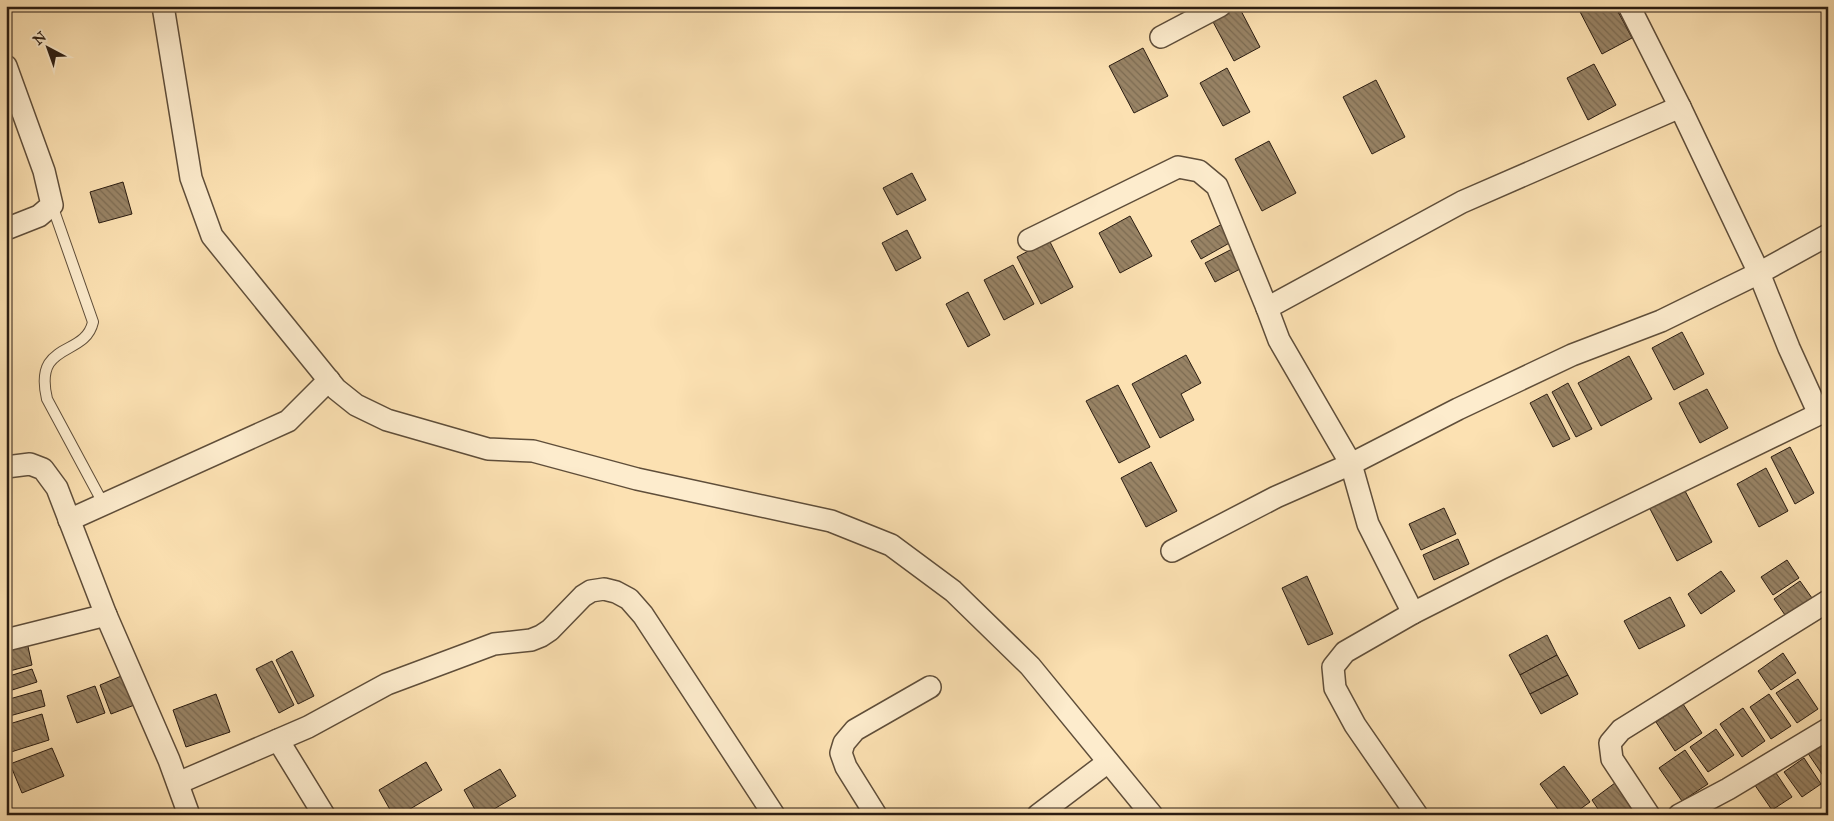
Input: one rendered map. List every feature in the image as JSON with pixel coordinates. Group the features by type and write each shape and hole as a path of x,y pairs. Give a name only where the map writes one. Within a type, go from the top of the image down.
{"street":[{"path":"164,6 191,178 212,236 336,390 356,405 387,420 488,449 532,451 637,479 831,522 891,545 953,591 1030,666 1152,815"},
{"path":"1161,37 1220,6"},
{"path":"1417,815 1355,725 1335,688 1333,667 1345,652 1413,613 1500,569 1823,413 1789,348 1759,273 1680,107 1629,6"},
{"path":"6,66 44,171 52,205 39,216 6,229"},
{"path":"1267,308 1462,202 1680,107"},
{"path":"1029,240 1178,167 1199,171 1216,186 1280,340 1351,464 1368,524 1413,613"},
{"path":"1172,551 1276,497 1351,464 1458,409 1572,355 1661,320 1759,273 1828,236"},
{"path":"70,520 288,421 329,380"},
{"path":"6,468 30,464 43,469 57,488 106,615 169,760 189,815"},
{"path":"178,783 308,727 387,684 494,644 531,640 541,636 550,630 583,596 591,591 604,589 616,592 629,599 643,615 774,815"},
{"path":"1649,815 1612,759 1610,743 1621,730 1828,601"},
{"path":"6,640 106,615"},
{"path":"876,815 846,767 841,753 844,743 855,730 930,687"},
{"path":"1679,815 1728,789 1828,729"},
{"path":"278,740 324,815"},
{"path":"1038,815 1108,762"}],"lane":[{"path":"52,205 93,322 91,330 83,338 49,362 45,369 44,384 48,399 104,505"}],"building":[{"path":"1577,6 1615,6 1632,38 1602,54"},
{"path":"1239,7 1260,47 1234,61 1212,20"},
{"path":"1143,48 1168,96 1134,113 1109,66"},
{"path":"1594,64 1616,105 1588,120 1567,78"},
{"path":"1227,68 1250,112 1223,126 1200,83"},
{"path":"1376,80 1405,137 1372,154 1343,97"},
{"path":"1269,141 1296,193 1262,211 1235,159"},
{"path":"912,173 926,200 897,215 883,188"},
{"path":"123,182 132,214 99,223 90,192"},
{"path":"1130,216 1152,256 1120,273 1099,233"},
{"path":"1224,223 1233,241 1201,259 1191,241"},
{"path":"907,230 921,258 896,271 882,243"},
{"path":"1049,240 1073,287 1041,304 1017,257"},
{"path":"1234,248 1244,267 1215,282 1205,263"},
{"path":"1013,265 1034,304 1004,320 984,280"},
{"path":"968,292 990,335 968,347 946,304"},
{"path":"1682,332 1704,374 1674,390 1652,348"},
{"path":"1186,355 1201,383 1181,394 1194,420 1160,438 1132,384"},
{"path":"1629,356 1652,399 1601,426 1578,383"},
{"path":"1568,383 1592,429 1576,437 1552,392"},
{"path":"1118,385 1150,447 1119,463 1086,401"},
{"path":"1707,389 1728,428 1700,443 1679,403"},
{"path":"1547,394 1570,439 1553,447 1530,403"},
{"path":"1790,447 1814,493 1795,504 1771,457"},
{"path":"1151,462 1177,511 1146,527 1121,478"},
{"path":"1766,468 1788,511 1759,527 1737,484"},
{"path":"1684,489 1712,542 1677,561 1649,507"},
{"path":"1444,508 1456,534 1421,550 1409,524"},
{"path":"1458,539 1469,564 1434,580 1423,555"},
{"path":"1787,560 1799,578 1773,595 1761,577"},
{"path":"1721,571 1735,591 1701,614 1688,594"},
{"path":"1307,576 1333,634 1308,645 1282,588"},
{"path":"1800,581 1812,598 1785,615 1774,599"},
{"path":"1670,597 1685,626 1639,649 1624,621"},
{"path":"1547,635 1557,655 1520,675 1509,655"},
{"path":"27,642 32,665 6,672 6,647"},
{"path":"292,651 314,696 298,704 276,660"},
{"path":"1783,653 1796,673 1771,690 1758,671"},
{"path":"1557,655 1568,675 1530,694 1520,675"},
{"path":"272,661 294,705 279,713 256,669"},
{"path":"32,669 37,682 6,692 6,677"},
{"path":"126,674 137,704 111,714 100,685"},
{"path":"1568,675 1578,694 1541,714 1530,694"},
{"path":"1798,679 1818,709 1797,723 1776,693"},
{"path":"95,686 105,713 77,723 67,696"},
{"path":"41,690 45,706 6,717 6,700"},
{"path":"216,694 230,732 186,747 173,710"},
{"path":"1769,694 1791,726 1771,739 1750,707"},
{"path":"1683,704 1702,733 1675,751 1656,722"},
{"path":"1743,708 1765,741 1742,757 1720,724"},
{"path":"42,714 49,740 11,752 6,736 6,725"},
{"path":"1716,729 1734,755 1708,772 1690,747"},
{"path":"1828,729 1828,774 1824,777 1803,746"},
{"path":"52,748 64,776 22,793 10,764"},
{"path":"1685,750 1708,784 1682,801 1659,768"},
{"path":"1804,758 1821,784 1802,797 1784,772"},
{"path":"426,762 442,790 400,815 393,815 379,790"},
{"path":"1564,766 1590,802 1572,815 1562,815 1540,784"},
{"path":"1772,767 1792,797 1772,810 1752,781"},
{"path":"500,769 516,796 484,815 478,815 464,790"},
{"path":"1828,779 1828,790 1823,783"},
{"path":"1619,780 1638,815 1602,815 1592,800"}]}
